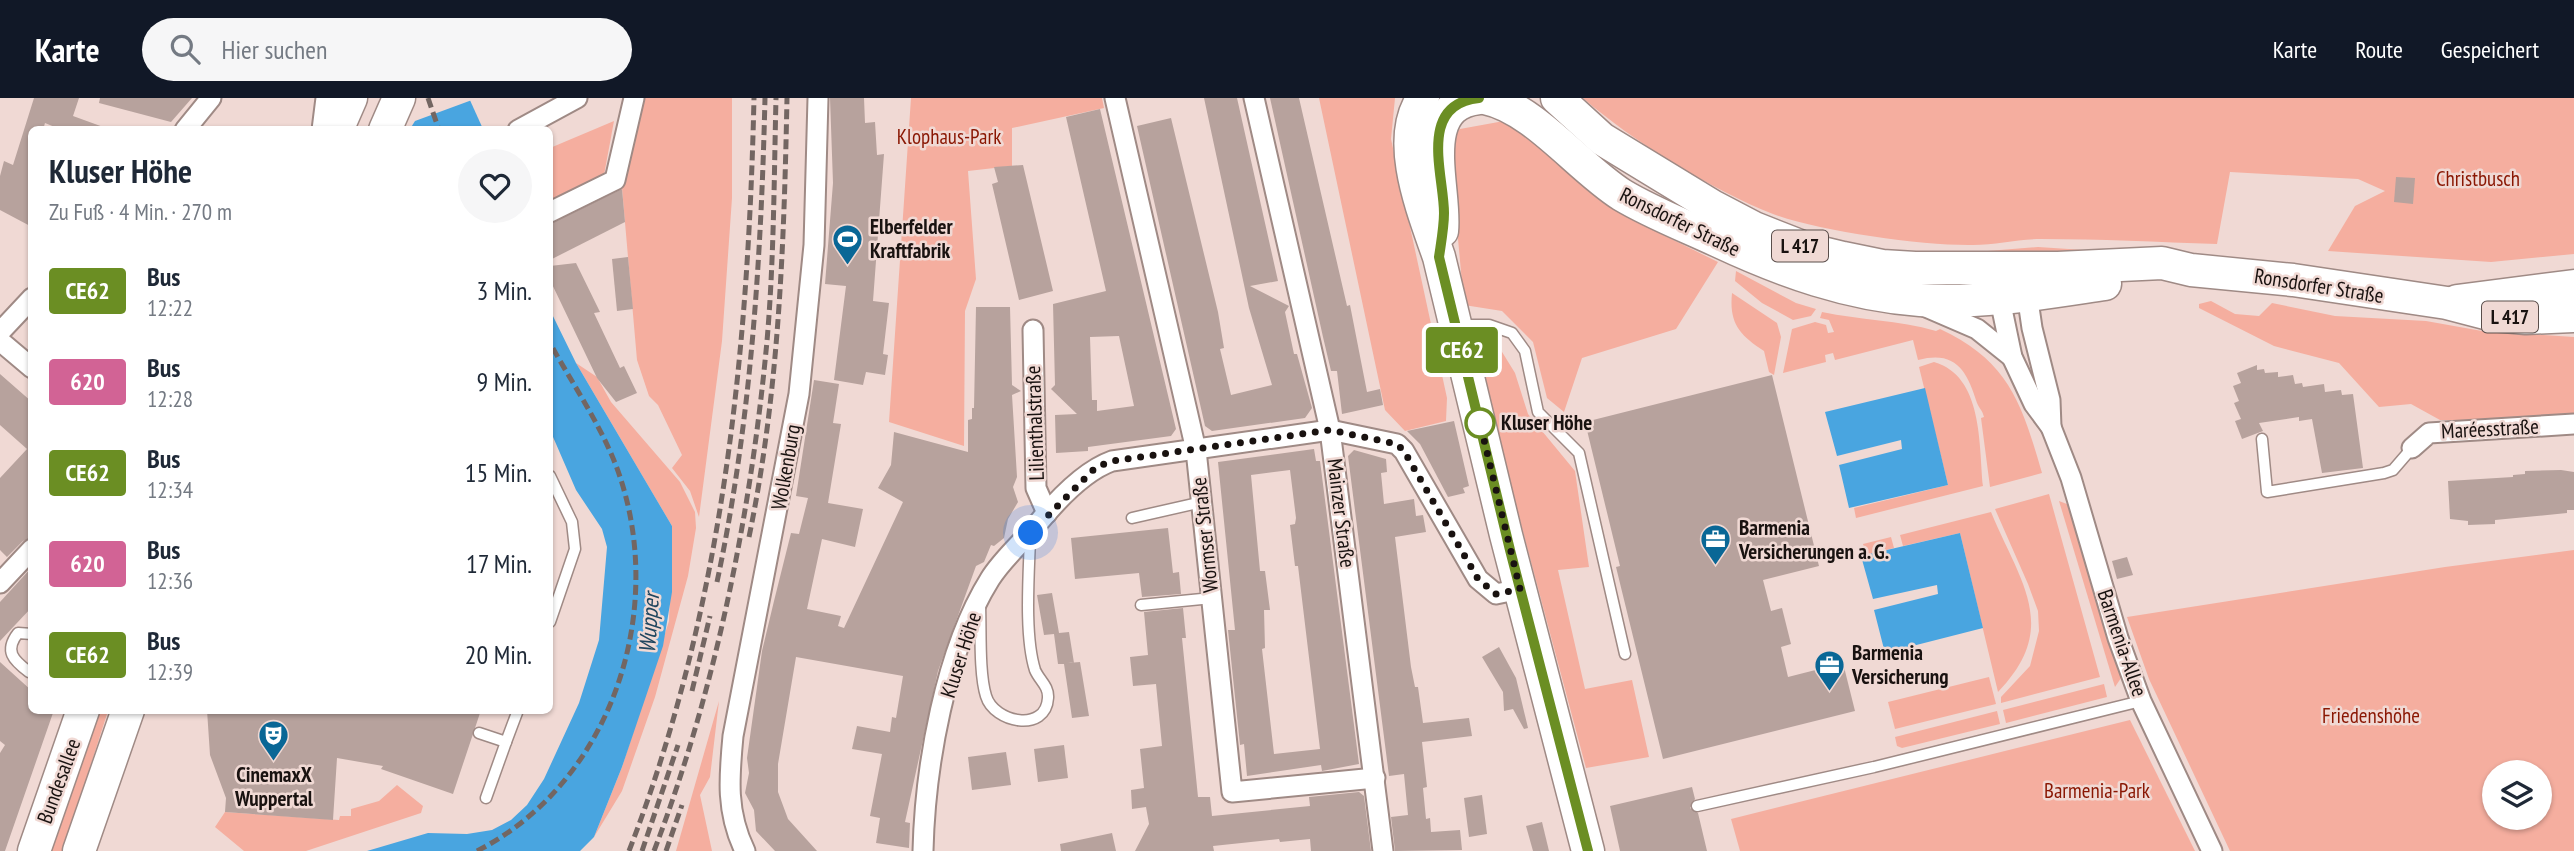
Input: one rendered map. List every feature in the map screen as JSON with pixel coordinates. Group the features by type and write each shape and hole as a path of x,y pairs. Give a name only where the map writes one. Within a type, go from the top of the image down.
{"main road":[{"path":"339,126 351,98"},
{"path":"1423,98 1413,119 1409,144 1425,216 1439,257 1520,589 1588,851"},
{"path":"1439,257 1444,213 1437,153 1438,133 1458,106 1479,98"},
{"name":"Ronsdorfer Straße","path":"1485,98 1505,104 1595,177 1665,217 1780,268 1852,289 1906,299 2162,263 2191,270 2293,280 2446,303 2493,315 2526,318 2574,316"},
{"name":"Ronsdorfer Straße","path":"1557,98 1602,139 1655,173 1754,228 1810,250 1882,266 2011,283"},
{"name":"Ronsdorfer Straße","path":"2446,303 2492,294 2574,286"},
{"name":"Bundesallee","path":"34,851 81,714"},
{"name":"Bundesallee","path":"79,851 127,714"}],"street":[{"path":"188,126 211,98"},
{"path":"322,126 326,98"},
{"path":"526,126 577,98"},
{"path":"553,211 615,180 634,98"},
{"name":"Wolkenburg","path":"745,851 735,831 728,786 733,736 799,394 814,245 818,98"},
{"name":"Mainzer Straße","path":"1254,98 1330,430 1383,851"},
{"name":"Wormser Straße","path":"1119,99 1196,450 1232,792 1375,778"},
{"name":"Barmenia-Allee","path":"2011,283 2012,357 2034,404 2051,427 2071,478 2118,638 2141,701 2212,851"},
{"name":"Barmenia-Allee","path":"2011,283 2032,328 2050,400 2051,427"},
{"name":"Barmenia-Allee","path":"1906,299 1977,329 2012,357"},
{"path":"28,304 2,345 28,365"},
{"name":"Lilienthalstraße","path":"1033,330 1036,488 1047,513"},
{"name":"Maréesstraße","path":"2412,448 2429,433 2574,424"},
{"name":"Kluser Höhe","path":"923,851 931,754 945,677 979,598 992,576 1047,513 1096,467 1112,461 1330,430 1397,444 1404,451 1478,579 1496,594 1520,589"},
{"path":"4,573 28,552"}],"lane":[{"path":"1456,325 1489,325 1512,333 1525,351 1538,412 1579,453 1625,654"},
{"path":"2262,439 2267,492 2384,473 2393,470 2412,448"},
{"path":"553,613 575,549 572,522 555,494"},
{"path":"1132,518 1202,502"},
{"path":"979,598 986,695 1000,716 1010,720 1032,719 1048,701 1047,689 1035,670 1028,601 1031,533"},
{"path":"1141,605 1212,598"},
{"path":"28,634 19,633 11,641 9,652 15,662 28,671"},
{"path":"1697,806 1874,767 2141,701"},
{"path":"486,798 516,714"},
{"path":"479,733 506,742"}],"green space":[{"path":"643,98 732,98 732,198 722,341 699,517 690,491 672,468 682,455 658,405 649,396 637,360 622,188 616,175"},
{"name":"Klophaus-Park","path":"911,98 1102,98 1104,108 1012,128 1012,166 968,171 976,279 965,311 964,446 889,422"},
{"path":"1319,98 1395,98 1391,139 1447,398 1446,421 1405,431 1385,410"},
{"name":"Christbusch","path":"1583,98 2574,98 2574,254 2491,262 2328,251 2355,206 2385,191 2358,179 2230,172 2217,244 2041,239 1952,245 1871,236 1793,220 1749,204 1674,163 1625,131"},
{"path":"614,121 604,175 553,201 553,147"},
{"path":"1504,121 1641,224 1718,262 1676,329 1582,358 1564,412 1547,398 1533,342 1502,311 1464,305 1449,139 1460,129"},
{"path":"2038,247 2176,256 1975,252"},
{"path":"1736,271 1796,303 1816,309 1811,316 1793,320 1762,303 1735,281"},
{"path":"1732,293 1777,323 1781,337 1774,375 1769,372 1764,351 1737,327 1732,312"},
{"path":"2211,301 2235,314 2259,316 2272,303 2335,316 2426,321 2482,331 2574,337 2574,421 2440,420 2411,404 2379,407 2339,363 2274,346 2199,308 2199,304"},
{"path":"1822,312 1936,331 1940,329 1982,355 1997,370 2019,406 2042,473 1990,487 1981,418 1984,417 1969,381 1951,361 1942,358 1918,360 1913,340 1835,360 1833,353 1825,355 1826,362 1783,373 1792,329 1815,322 1826,325 1828,333 1834,332 1829,320 1820,318"},
{"path":"1499,347 1515,373 1528,414 1575,471 1589,567 1558,570 1585,689 1632,680 1649,757 1586,768 1474,348"},
{"path":"1934,362 1950,370 1962,381 1970,396 1979,432 1983,486 1856,518 1854,508 1948,485 1919,367"},
{"path":"576,363 597,377 611,402 680,482 695,512 696,528 688,576 655,697 622,791 594,837 622,767 669,621 672,526"},
{"path":"2049,494 2100,677 2001,703 2001,697 2030,666 2039,631 2038,611 1995,509"},
{"path":"2059,501 2072,506 2123,675 2115,687"},
{"path":"1991,512 2023,583 2031,625 2028,646 2017,668 1998,692 1960,533 1903,546 1900,535"},
{"path":"1891,537 1894,548 1866,555 1863,544"},
{"name":"Friedenshöhe","path":"2574,550 2574,851 2230,851 2149,679 2127,617 2445,567"},
{"path":"1989,677 1996,704 1895,729 1888,702"},
{"path":"2104,684 2107,697 2006,723 2003,710"},
{"path":"719,701 710,777 700,795 712,851 676,851"},
{"path":"1997,711 2000,724 1902,748 1897,746 1895,737"},
{"path":"94,714 107,714 91,764 83,811 68,851 48,851"},
{"name":"Barmenia-Park","path":"2130,720 2195,851 1740,851 1731,819"},
{"path":"397,785 423,806 421,813 306,851 244,851 215,827 225,812 339,820 340,816 351,816 351,809 379,801"}],"water":[{"path":"387,98 469,98 482,126 396,126"},
{"name":"Wupper","path":"553,316 576,363 672,526 672,592 663,646 622,767 594,837 580,851 367,851 428,833 467,834 492,830 511,820 527,805 544,779 579,703 599,640 607,547 602,529 576,490 553,437"},
{"path":"1925,388 1948,485 1849,508 1839,465 1902,449 1901,440 1837,456 1825,412"},
{"path":"1960,533 1983,628 1885,653 1874,610 1938,594 1937,585 1873,599 1861,556"}],"pier":[{"path":"386,98 472,98 415,121 412,126 396,126"}],"building":[{"path":"34,98 79,98 73,116 100,126 52,126 45,123 44,126 28,126 28,225 0,210 0,176 4,161 13,165"},
{"path":"100,98 192,98 171,122 99,103"},
{"path":"830,98 864,98 865,123 875,122 877,155 884,154 873,301 889,303 883,354 888,355 885,375 866,372 863,385 834,380 846,286 825,284 833,183"},
{"path":"1204,98 1237,98 1278,281 1250,286 1289,306 1285,312 1294,354 1297,354 1312,408 1305,418 1212,431 1205,426 1137,126 1171,118 1218,312 1224,348 1220,349 1231,395 1272,385 1249,308"},
{"path":"1270,98 1299,98 1347,306 1350,305 1367,392 1380,389 1383,405 1342,414 1337,371 1331,371"},
{"path":"1100,109 1176,429 1171,436 1088,447 1088,451 1056,453 1055,415 1077,414 1051,389 1055,385 1053,304 1106,291 1066,117","holes":["1119,336 1134,406 1097,411 1097,400 1092,400 1090,337"]},
{"path":"1023,165 1053,291 1019,300 992,184 998,182 994,167"},
{"path":"2396,177 2415,178 2413,204 2394,202"},
{"path":"622,189 625,222 553,258 553,223"},
{"path":"628,257 633,309 617,311 612,259"},
{"path":"576,263 600,312 594,313 620,368 624,366 637,393 616,402 597,378 553,286 553,266"},
{"path":"976,307 1010,307 1012,385 1021,391 1012,395 1017,477 1013,487 1018,502 1008,519 1004,538 994,546 991,545 984,562 976,566 938,671 905,822 910,823 909,848 876,843 880,818 870,816 882,754 852,749 857,726 890,732 892,717 896,718 903,676 796,657 778,764 778,792 788,819 817,851 775,851 756,831 754,810 745,793 749,773 747,758 762,651 791,533 799,534 808,498 796,496 814,380 839,384 833,423 841,424 828,503 863,509 855,547 822,539 807,609 841,616 838,626 844,628 903,502 878,488 891,465 894,432 968,452 968,420 972,419 974,408"},
{"path":"2257,365 2257,370 2264,369 2265,373 2278,372 2278,377 2293,375 2295,384 2302,383 2303,387 2324,384 2325,392 2341,390 2342,395 2353,394 2363,468 2322,473 2312,419 2299,421 2299,417 2259,423 2263,431 2242,439 2235,421 2241,419 2234,403 2239,401 2233,386 2241,383 2237,373"},
{"path":"0,374 28,398 28,539 7,557 0,550 0,478 27,449 0,425"},
{"name":"Barmenia Versicherungen a. G.","path":"1772,375 1819,566 1763,580 1771,611 1782,608 1791,644 1781,647 1788,677 1843,663 1855,711 1663,759 1616,567 1620,566 1585,422"},
{"path":"1454,421 1469,486 1463,488 1465,493 1448,497 1420,444 1407,431"},
{"path":"1314,449 1316,461 1320,461 1359,764 1322,771 1321,765 1247,776 1244,744 1240,745 1228,630 1235,630 1218,462","holes":["1290,470 1295,524 1290,525 1295,566 1298,566 1320,749 1274,754 1262,649 1265,648 1264,610 1270,610 1265,571 1260,571 1251,475"]},
{"path":"1354,450 1386,459 1387,472 1381,473 1384,504 1414,499 1416,516 1423,515 1426,532 1395,537 1415,687 1418,687 1423,723 1469,718 1472,736 1422,742 1427,787 1423,788 1426,819 1430,818 1431,832 1460,830 1462,850 1395,851 1391,817 1408,815 1404,774 1389,776 1348,456"},
{"path":"2525,471 2574,472 2574,510 2495,520 2495,524 2468,525 2468,521 2450,519 2448,481 2513,477 2525,474"},
{"path":"1168,528 1173,573 1179,572 1181,594 1142,597 1139,573 1075,579 1071,538"},
{"path":"2127,557 2133,575 2117,579 2112,561"},
{"path":"28,571 28,611 0,641 0,602"},
{"path":"1052,593 1059,633 1069,632 1074,663 1080,662 1089,716 1072,718 1064,664 1058,664 1054,634 1044,635 1037,595"},
{"path":"1183,608 1186,638 1182,638 1198,797 1210,797 1212,816 1310,806 1309,797 1359,792 1364,796 1371,851 1311,851 1310,839 1280,842 1279,839 1213,846 1214,851 1135,851 1149,824 1146,807 1132,809 1131,790 1144,788 1140,749 1162,746 1156,684 1133,686 1130,657 1148,655 1144,612"},
{"path":"1499,647 1516,678 1528,728 1524,729 1513,709 1504,711 1503,692 1482,657"},
{"path":"0,662 28,687 28,714 53,714 5,851 0,851 0,753 5,745 0,741"},
{"name":"CinemaxX Wuppertal","path":"207,714 480,714 453,794 381,769 383,766 337,758 333,820 225,812 226,798 210,755"},
{"path":"1064,745 1068,778 1038,782 1034,749"},
{"path":"1006,752 1011,785 972,790 968,757"},
{"path":"1692,787 1695,799 1690,808 1698,813 1707,851 1620,851 1610,806"},
{"path":"1482,795 1487,834 1469,837 1464,798"},
{"path":"1542,822 1549,851 1533,851 1526,826"},
{"path":"1112,833 1116,851 1061,851 1060,844"}],"railway":[{"path":"428,98 438,126"},
{"path":"629,851 661,759 687,667 708,574 724,480 737,386 745,290 754,98"},
{"path":"717,582 729,522 746,402 761,220 765,98"},
{"path":"654,851 696,727 713,664 741,535 767,341 776,98"},
{"path":"749,537 767,428 778,318 787,98"},
{"path":"477,851 523,821 562,784 593,740 615,691 630,640 636,586 633,532 621,480 598,427 553,348"},
{"path":"692,691 710,616"},
{"path":"642,851 678,745"},
{"path":"666,851 682,805"}],"bus line":[{"name":"CE62","path":"1479,98 1458,106 1448,115 1438,133 1437,153 1444,213 1439,257 1510,550 1588,851"}],"place":[{"name":"Elberfelder Kraftfabrik","path":"847,266"},
{"name":"Kluser Höhe","path":"1480,423"},
{"name":"Barmenia Versicherungen a. G.","path":"1716,567"},
{"name":"Barmenia Versicherung","path":"1829,692"},
{"name":"CinemaxX Wuppertal","path":"274,762"}],"route":[{"path":"1031,533 1047,513 1096,467 1112,461 1330,430 1397,444 1404,451 1478,579 1496,594 1520,589 1480,423"}]}
